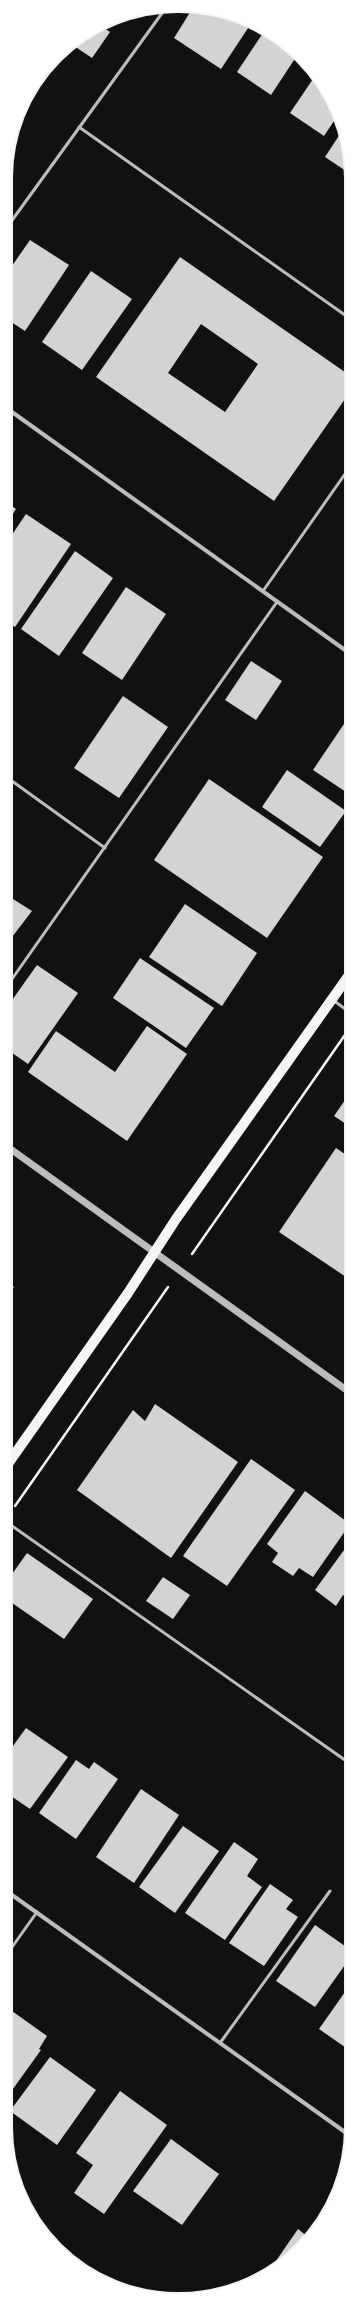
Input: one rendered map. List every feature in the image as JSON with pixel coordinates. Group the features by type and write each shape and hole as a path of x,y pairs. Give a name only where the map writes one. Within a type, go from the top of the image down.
{"main road":[{"path":"12,1458 128,1293 154,1252 345,981"}],"street":[{"path":"12,412 345,650"},
{"path":"12,1150 345,1389"},
{"path":"12,1895 345,2132"}],"lane":[{"path":"12,220 162,13"},
{"path":"79,127 345,315"},
{"path":"263,591 345,474"},
{"path":"12,979 277,602"},
{"path":"12,781 104,848"},
{"path":"332,999 345,1009"},
{"path":"12,1526 345,1760"},
{"path":"220,2044 330,1891"},
{"path":"12,1947 37,1912"}],"building":[{"path":"190,12 211,15 248,28 221,69 174,38"},
{"path":"105,29 110,32 92,58 76,47"},
{"path":"262,34 280,46 294,59 271,95 237,72"},
{"path":"313,79 323,95 334,121 324,136 290,113"},
{"path":"339,135 344,157 345,170 325,157"},
{"path":"30,240 69,265 25,331 12,323 12,266"},
{"path":"180,257 345,372 345,399 274,501 96,377","holes":["201,324 258,364 225,412 168,373"]},
{"path":"91,271 132,299 82,370 42,342"},
{"path":"12,506 16,509 12,515"},
{"path":"26,514 71,544 15,627 12,625 12,535"},
{"path":"75,551 113,578 59,656 21,629"},
{"path":"126,587 166,614 122,680 82,653"},
{"path":"251,661 282,681 256,720 225,700"},
{"path":"123,696 168,727 119,798 74,768"},
{"path":"345,722 345,791 313,770"},
{"path":"287,770 345,810 345,812 320,847 262,807"},
{"path":"209,779 323,857 267,938 154,860"},
{"path":"12,898 32,911 12,937"},
{"path":"185,904 257,953 222,1006 149,957"},
{"path":"140,958 214,1008 186,1048 113,998"},
{"path":"37,965 78,993 28,1064 12,1053 12,1000"},
{"path":"147,1026 187,1054 127,1141 28,1072 56,1031 115,1072"},
{"path":"345,1100 345,1123 334,1116"},
{"path":"336,1148 345,1154 345,1276 279,1232"},
{"path":"155,1404 238,1462 171,1558 77,1490 133,1410 145,1421"},
{"path":"251,1459 295,1490 227,1586 183,1556"},
{"path":"305,1491 345,1520 345,1531 313,1577 299,1568 293,1576 272,1562 278,1553 267,1544"},
{"path":"345,1549 345,1596 343,1595 336,1606 315,1590"},
{"path":"27,1553 93,1599 64,1639 12,1603 12,1574"},
{"path":"163,1577 190,1595 173,1619 146,1601"},
{"path":"26,1728 68,1757 30,1809 12,1797 12,1747"},
{"path":"76,1760 89,1769 94,1762 118,1779 76,1839 39,1813"},
{"path":"141,1789 179,1815 134,1883 96,1857"},
{"path":"183,1826 219,1851 175,1913 139,1887"},
{"path":"234,1842 258,1859 247,1876 262,1887 225,1940 185,1913"},
{"path":"270,1884 293,1900 286,1909 298,1917 264,1966 229,1943"},
{"path":"315,1925 345,1946 345,1965 315,2007 276,1981"},
{"path":"345,1992 345,2047 319,2029"},
{"path":"12,2011 47,2036 39,2049 41,2050 12,2090"},
{"path":"50,2057 96,2090 57,2145 12,2112 12,2108"},
{"path":"120,2091 167,2125 104,2214 74,2193 93,2165 76,2153"},
{"path":"171,2139 219,2174 182,2225 133,2191"},
{"path":"298,2229 305,2235 288,2252 275,2262"}]}
